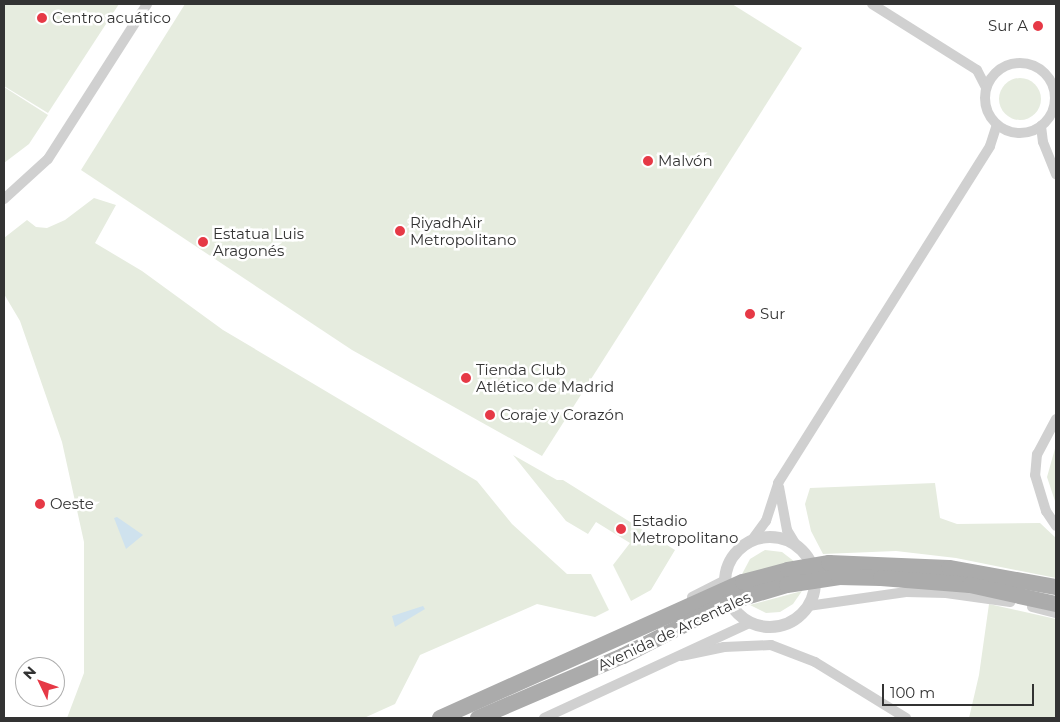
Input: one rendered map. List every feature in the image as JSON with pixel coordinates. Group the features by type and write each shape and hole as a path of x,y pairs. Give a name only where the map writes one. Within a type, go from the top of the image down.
{"main road":[{"name":"Avenida de Arcentales","path":"440,718 726,591 787,585 836,563 949,568 1056,587"},
{"name":"Avenida de Arcentales","path":"814,573 970,586 1056,604"},
{"name":"Avenida de Arcentales","path":"478,718 623,656 726,591"}],"street":[{"path":"4,199 48,159 147,4"},
{"path":"872,4 977,70 986,88 986,108 997,125 1011,132 1032,131 1041,126 1053,109 1055,98 1049,78 1032,65 1011,64 1001,68 977,70"},
{"path":"986,88 1001,68"},
{"path":"750,623 726,591 732,558 752,540 766,520 778,483 990,146 997,125"},
{"path":"1041,126 1043,142 1056,174"},
{"path":"990,146 1011,132"},
{"path":"1056,419 1037,454 1035,475 1046,511 1056,526"},
{"path":"544,718 750,623 771,628 782,626 797,618 808,606 814,573 787,530 778,483"},
{"path":"752,540 775,537 796,545"},
{"path":"808,606 906,592 986,597 1056,613"},
{"path":"681,656 724,647 771,646 815,662 906,718"},
{"path":"559,718 577,703"}],"shaded area":[{"path":"4,4 119,4 48,113 4,86"},
{"name":"RiyadhAir Metropolitano","path":"185,4 732,4 802,48 542,456 352,350 81,170"},
{"path":"1020,78 1035,84 1041,99 1035,114 1020,120 1005,114 999,99 1005,84"},
{"path":"4,87 48,115 29,144 4,163"},
{"path":"94,198 116,205 95,243 142,271 223,330 477,481 512,524 567,574 591,574 609,610 595,617 537,604 420,655 395,704 364,718 67,718 84,673 84,542 62,442 20,321 4,294 4,238 27,220 36,227 47,228 65,220"},
{"path":"1056,445 1056,504 1047,477"},
{"path":"513,455 557,480 563,480 675,550 651,590 631,601 613,565 630,543 596,522 588,534 566,521"},
{"path":"935,483 940,518 957,524 1040,523 1056,538 1056,578 956,558 896,551 823,554 811,531 805,504 810,488"},
{"path":"765,550 782,552 795,562 741,576 750,559"},
{"path":"802,591 793,604 780,612 766,613 750,605"},
{"path":"989,604 1056,619 1056,718 969,718 979,675"}],"water":[{"path":"117,517 143,535 126,549 114,518"},
{"path":"423,606 425,609 395,627 392,616"}],"place":[{"name":"Centro acuático","path":"42,18"},
{"name":"Sur A","path":"1038,26"},
{"name":"Malvón","path":"648,161"},
{"name":"RiyadhAir Metropolitano","path":"400,231"},
{"name":"Estatua Luis Aragonés","path":"203,242"},
{"name":"Sur","path":"750,314"},
{"name":"Tienda Club Atlético de Madrid","path":"466,378"},
{"name":"Coraje y Corazón","path":"490,415"},
{"name":"Oeste","path":"40,504"},
{"name":"Estadio Metropolitano","path":"621,529"}]}
